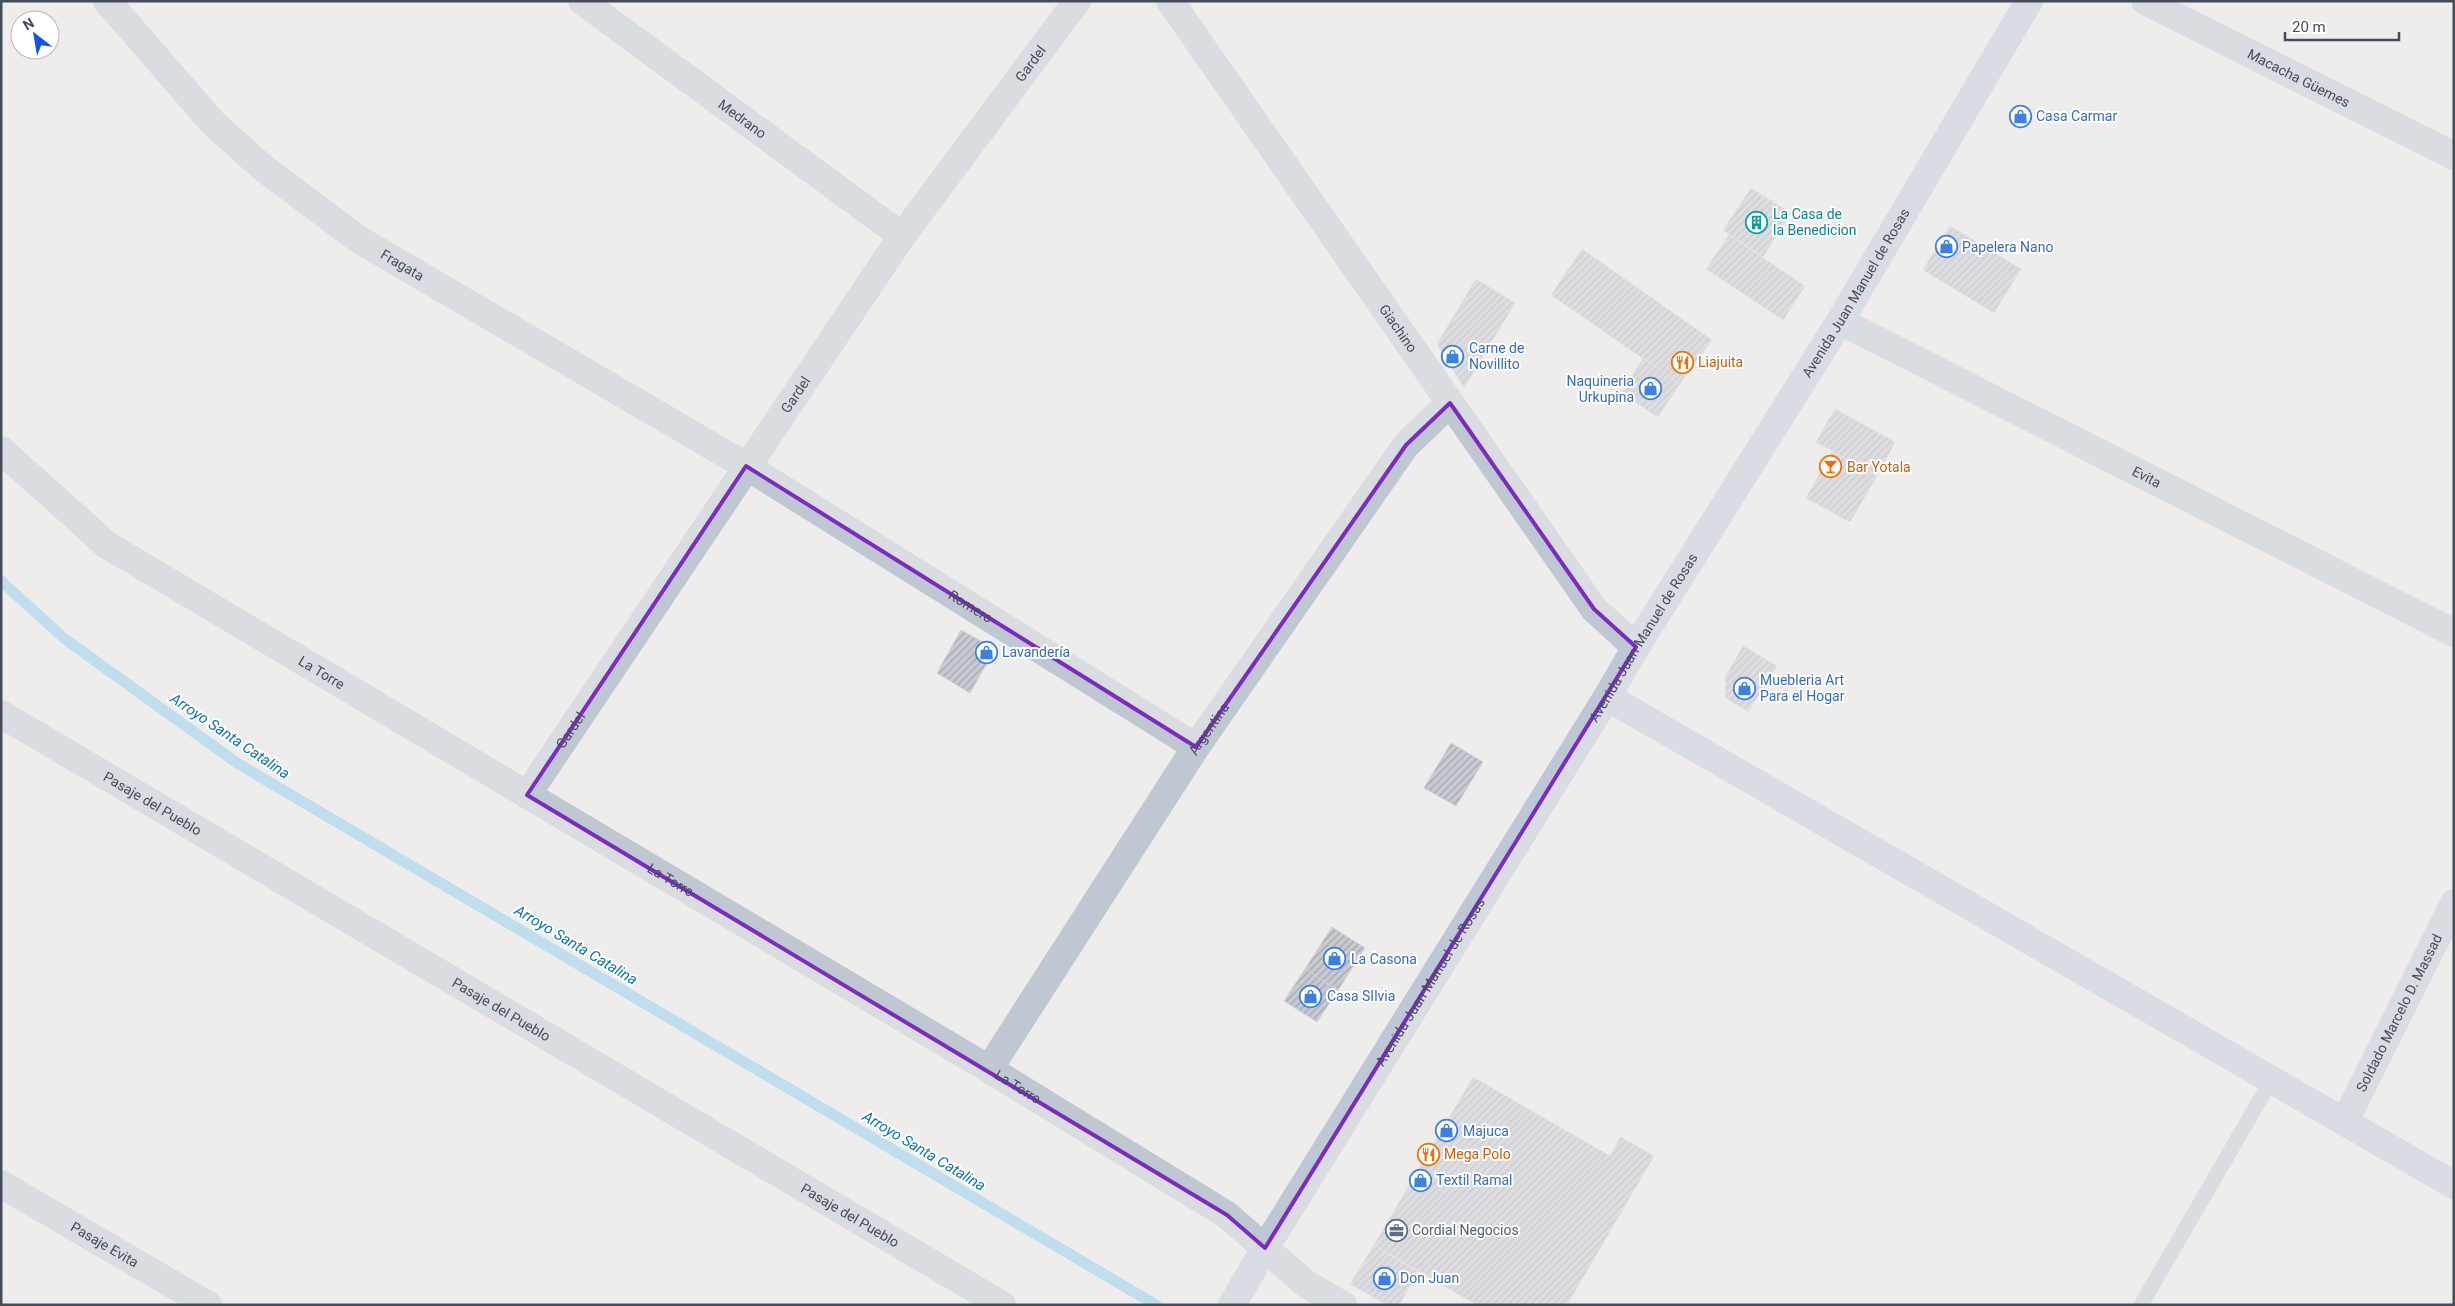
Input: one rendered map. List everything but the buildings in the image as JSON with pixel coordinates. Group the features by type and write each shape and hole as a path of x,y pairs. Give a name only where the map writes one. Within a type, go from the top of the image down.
{"street":[{"name":"Fragata","path":"107,1 214,123 262,167 358,239 746,466"},
{"name":"Medrano","path":"582,1 902,236"},
{"name":"Gardel","path":"527,796 746,466 902,236 1077,1"},
{"name":"Giachino","path":"1170,1 1594,609 1636,647"},
{"name":"Avenida Juan Manuel de Rosas","path":"1232,1305 1265,1248 1607,697 1636,647 1840,321 2029,1"},
{"name":"Macacha Güemes","path":"2145,1 2454,156"},
{"name":"Evita","path":"1840,321 2454,633"},
{"name":"Argentina","path":"989,1069 1196,747 1406,445 1450,403"},
{"name":"La Torre","path":"1,450 107,546 989,1069 1227,1215 1306,1284 1343,1305"},
{"name":"Romero","path":"746,466 1196,747"},
{"path":"1607,697 2454,1185"},
{"name":"Pasaje del Pueblo","path":"1,714 1002,1305"},
{"name":"Soldado Marcelo D. Massad","path":"2345,1121 2454,903"},
{"name":"Pasaje Evita","path":"1,1184 208,1305"}],"lane":[{"path":"2141,1305 2272,1079"}],"highlighted area":[{"path":"1450,403 1594,609 1636,647 1265,1248 1227,1215 527,795 746,466 1196,747 1406,445"}],"waterway":[{"name":"Arroyo Santa Catalina","path":"1,581 65,639 237,763 1156,1305"}],"place":[{"name":"Casa Carmar","path":"2020,116"},
{"name":"La Casa de la Benedicion","path":"1757,222"},
{"name":"Papelera Nano","path":"1946,247"},
{"name":"Carne de Novillito","path":"1453,356"},
{"name":"Liajuita","path":"1682,362"},
{"name":"Naquineria Urkupina","path":"1650,389"},
{"name":"Bar Yotala","path":"1831,467"},
{"name":"Lavandería","path":"986,652"},
{"name":"Muebleria Art Para el Hogar","path":"1744,688"},
{"name":"La Casona","path":"1335,959"},
{"name":"Casa SIlvia","path":"1311,996"},
{"name":"Majuca","path":"1447,1131"},
{"name":"Mega Polo","path":"1428,1154"},
{"name":"Textil Ramal","path":"1420,1180"},
{"name":"Cordial Negocios","path":"1396,1230"},
{"name":"Don Juan","path":"1384,1278"}]}
